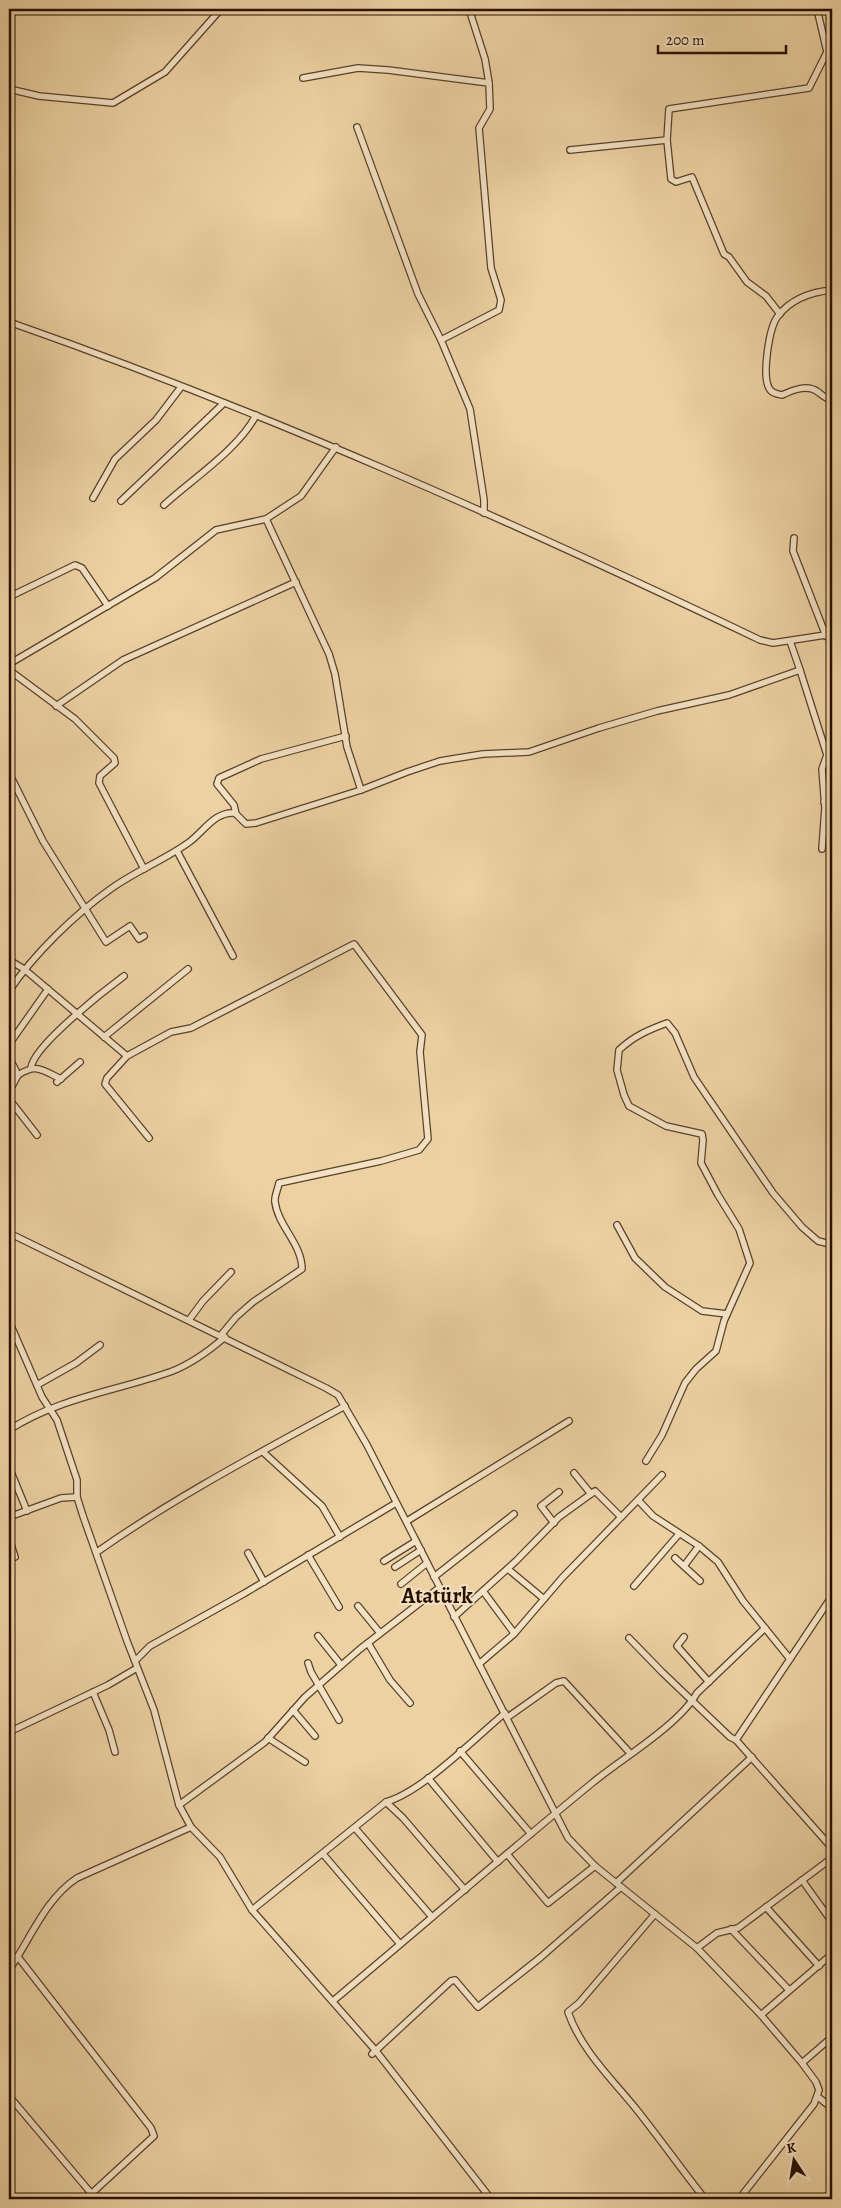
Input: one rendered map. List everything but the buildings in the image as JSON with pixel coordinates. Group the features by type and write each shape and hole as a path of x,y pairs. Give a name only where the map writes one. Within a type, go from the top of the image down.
{"street":[{"path":"9,89 39,96 113,103 166,72 221,9"},
{"path":"441,340 499,310 501,300 491,268 479,128 490,109 489,83 485,59 469,9"},
{"path":"817,9 832,65"},
{"path":"780,314 766,296 747,282 729,257 724,254 692,177 676,182 670,179 667,140 668,109 809,88 828,52"},
{"path":"303,78 358,68 489,83"},
{"path":"357,127 418,294 441,340 470,409 484,500 484,513"},
{"path":"570,150 667,140"},
{"path":"832,290 803,296 776,317 766,359 769,388 774,393 782,395 792,390 807,388 832,400"},
{"path":"9,322 336,447 760,640 773,643 829,635 793,551 794,538"},
{"path":"94,498 115,459 156,420 182,387"},
{"path":"121,501 224,403"},
{"path":"164,505 221,457 247,430 256,415"},
{"path":"9,664 155,578 216,530 266,519 301,496 336,447"},
{"path":"266,519 329,654 335,674 346,736 361,790"},
{"path":"9,597 75,565 82,568 108,606"},
{"path":"56,706 123,660 296,582"},
{"path":"790,641 827,755 822,769 824,802 822,849"},
{"path":"9,670 87,729 115,760 114,766 100,776 99,782 144,869"},
{"path":"346,736 261,759 219,778 217,784 230,798 235,807 236,814 246,824 361,790 440,761 483,754 528,752 657,711 729,695 800,670"},
{"path":"9,773 42,841 106,942 130,926 139,938 144,936"},
{"path":"824,802 832,802"},
{"path":"9,991 24,969 86,909 112,888 192,841 210,822 229,813 236,814"},
{"path":"177,851 233,956"},
{"path":"9,1430 50,1409 86,1396 172,1372 223,1336 253,1302 302,1269 298,1251 274,1201 279,1183 390,1159 419,1150 428,1139 421,1068 422,1035 354,944 191,1028 171,1032 127,1056 107,1078 105,1084 149,1138"},
{"path":"9,960 24,969 127,1056"},
{"path":"104,1037 188,969"},
{"path":"31,1068 36,1054 77,1013 124,976"},
{"path":"18,1075 9,1056 10,1043 48,989"},
{"path":"646,1461 662,1435 685,1383 696,1369 716,1352 727,1314 750,1263 739,1229 701,1163 702,1134 666,1126 629,1106 624,1095 618,1070 619,1050 631,1039 643,1032 667,1023 675,1033 694,1077 773,1193 802,1227 818,1241 830,1244 832,1242"},
{"path":"9,1092 18,1075 31,1068 38,1068 59,1081 80,1062"},
{"path":"9,1099 37,1135"},
{"path":"617,1225 634,1258 665,1288 702,1311 727,1314"},
{"path":"9,1233 223,1336 338,1395 367,1445 407,1522 454,1618 506,1715 568,1838 595,1866 697,1948 761,2015 816,2082 818,2097 798,2126 739,2199"},
{"path":"189,1320 203,1300 231,1272"},
{"path":"9,1321 37,1385 57,1420 77,1480 77,1497 154,1710 179,1804 191,1827 220,1857 252,1910 333,2001 491,2199"},
{"path":"37,1385 76,1363 100,1346"},
{"path":"97,1552 141,1521 344,1406"},
{"path":"407,1522 570,1421"},
{"path":"263,1452 322,1506 340,1537"},
{"path":"10,1467 27,1511"},
{"path":"574,1473 591,1494"},
{"path":"479,1664 514,1633 662,1475"},
{"path":"454,1618 508,1569 554,1523 595,1491 621,1517"},
{"path":"554,1523 541,1506 558,1492"},
{"path":"9,1518 61,1498 77,1497"},
{"path":"638,1500 653,1516 699,1546 718,1562 743,1601 790,1658"},
{"path":"9,1732 93,1692 136,1664 150,1646 264,1582 396,1503"},
{"path":"434,1577 514,1514"},
{"path":"634,1586 680,1534"},
{"path":"9,1538 15,1557 9,1559"},
{"path":"384,1561 416,1541"},
{"path":"684,1566 699,1546"},
{"path":"395,1567 421,1550"},
{"path":"248,1553 264,1582"},
{"path":"308,1556 339,1607"},
{"path":"675,1558 700,1581"},
{"path":"401,1584 427,1563"},
{"path":"508,1569 544,1599"},
{"path":"179,1804 268,1738 318,1685 439,1588"},
{"path":"483,1591 514,1633"},
{"path":"736,1740 832,1596"},
{"path":"358,1606 380,1634"},
{"path":"333,2001 555,1813 669,1724 692,1702 697,1693 765,1628"},
{"path":"318,1636 341,1665"},
{"path":"684,1636 677,1646 709,1682"},
{"path":"629,1638 692,1702 730,1737 736,1740 832,1848"},
{"path":"368,1643 390,1680 410,1703"},
{"path":"308,1663 318,1685 339,1720"},
{"path":"252,1910 386,1802 400,1798 428,1778 506,1715 556,1683 564,1681 630,1753"},
{"path":"93,1692 110,1730 115,1752"},
{"path":"293,1710 315,1736"},
{"path":"268,1738 305,1762"},
{"path":"460,1751 531,1834"},
{"path":"374,2053 451,1981 456,1980 478,2007 541,1957 752,1757"},
{"path":"428,1778 498,1862"},
{"path":"386,1802 403,1818 464,1890"},
{"path":"9,1970 45,1910 68,1883 191,1827"},
{"path":"355,1828 432,1917"},
{"path":"323,1854 400,1944"},
{"path":"507,1854 548,1903 595,1866"},
{"path":"697,1948 716,1933 738,1928 832,1858"},
{"path":"802,1880 832,1922"},
{"path":"766,1906 819,1966"},
{"path":"655,1914 579,2003 568,2012 575,2030 590,2054 643,2118 705,2199"},
{"path":"731,1929 789,1990"},
{"path":"761,2015 832,1954"},
{"path":"18,1957 151,2128 154,2136 91,2194"},
{"path":"802,2063 832,2037"},
{"path":"9,2096 96,2199"},
{"path":"818,2097 832,2108"}],"district":[{"name":"Atatürk","path":"437,1595"}]}
